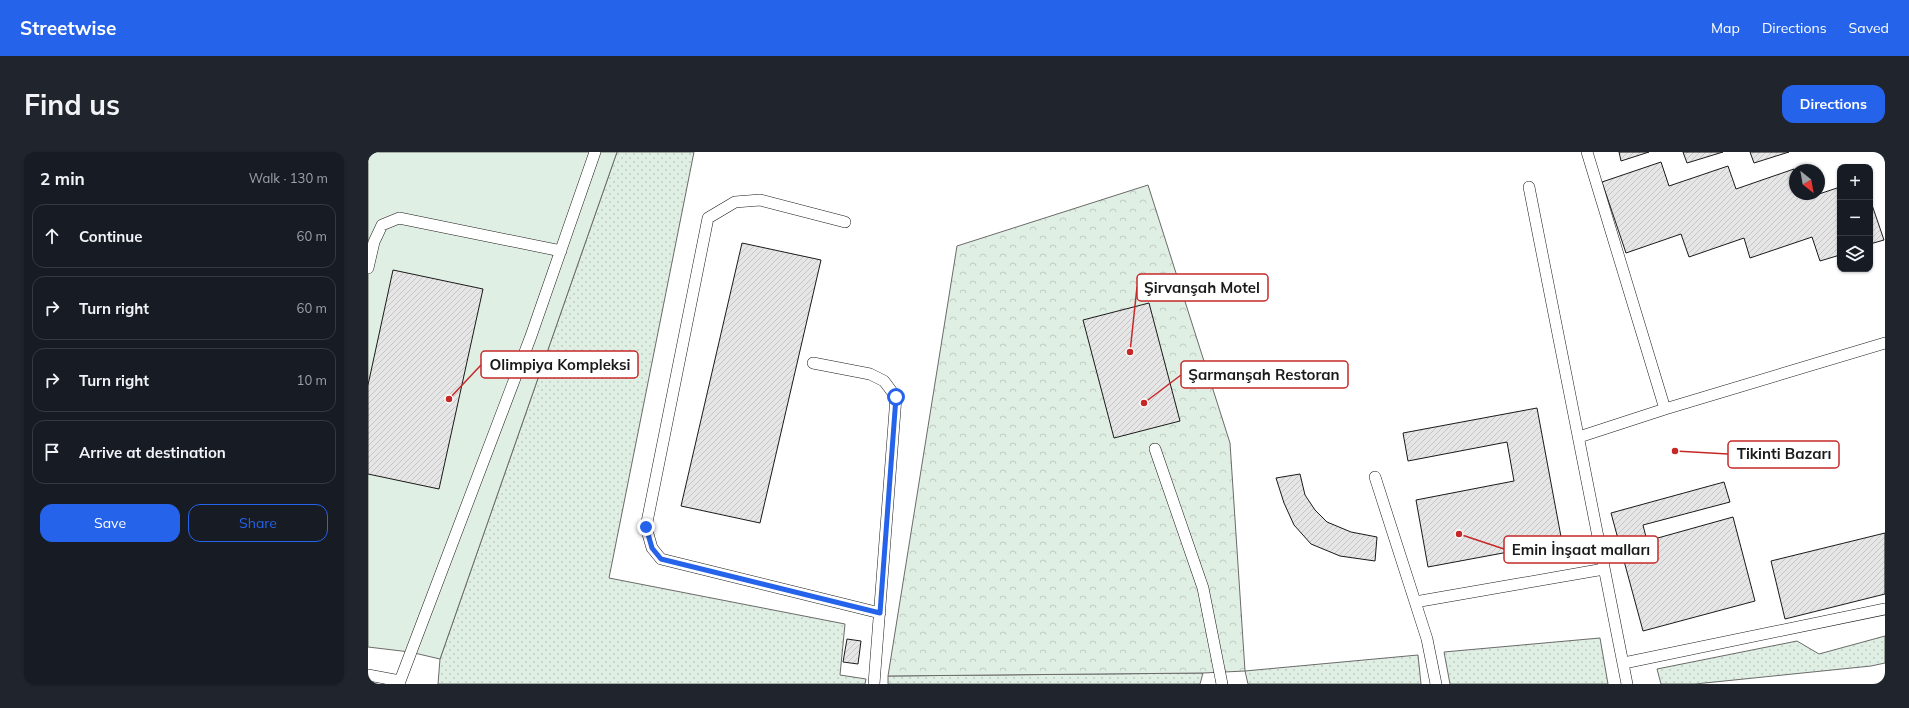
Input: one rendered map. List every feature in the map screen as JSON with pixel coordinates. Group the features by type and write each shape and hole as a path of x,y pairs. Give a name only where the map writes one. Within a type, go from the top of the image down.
{"lane":[{"path":"368,675 400,682 531,336 595,152"},
{"path":"1587,152 1665,409"},
{"path":"1530,187 1604,569 1624,662 1627,684"},
{"path":"845,222 760,200 735,202 708,218 646,527 652,548 661,559 880,613"},
{"path":"368,268 374,242 382,225 399,218 561,251"},
{"path":"1579,437 1665,409 1885,343"},
{"path":"813,363 870,374 884,381 896,397 874,684"},
{"path":"1155,449 1203,588 1222,684"},
{"path":"1375,477 1427,639 1436,684"},
{"path":"1416,602 1604,569"},
{"path":"1624,662 1885,609"}],"green space":[{"path":"368,152 617,152 440,659 410,652 368,647"},
{"path":"617,152 694,152 609,578 845,624 840,675 866,679 865,684 438,684 440,659"},
{"path":"1148,185 1230,443 1245,671 1203,673 888,676 957,246"},
{"path":"1885,636 1885,663 1871,666 1695,684 1661,684 1657,669 1797,641 1819,654"},
{"path":"1600,638 1608,684 1450,684 1444,652"},
{"path":"1418,655 1421,684 1248,684 1245,671"},
{"path":"1203,673 1200,684 888,684 888,676"}],"building":[{"path":"1619,152 1649,152 1621,161"},
{"path":"1683,152 1723,152 1687,163"},
{"path":"1750,152 1789,152 1754,163"},
{"path":"1661,162 1669,186 1728,166 1736,189 1789,171 1789,200 1825,200 1825,192 1837,188 1837,256 1820,261 1812,237 1750,258 1744,238 1689,257 1681,234 1626,253 1602,182"},
{"path":"1873,208 1884,240 1873,243"},
{"path":"742,243 821,260 760,523 681,506"},
{"path":"393,270 483,289 439,489 368,474 368,385"},
{"path":"1149,303 1180,421 1114,438 1083,320"},
{"path":"1537,408 1562,542 1428,567 1416,500 1514,481 1507,442 1408,461 1403,433"},
{"path":"1300,474 1305,495 1315,510 1327,522 1351,532 1377,537 1375,561 1340,556 1311,544 1294,525 1284,503 1276,478"},
{"path":"1724,482 1730,502 1643,525 1647,541 1733,517 1755,601 1643,631 1611,513"},
{"path":"1885,533 1885,594 1785,619 1771,561"},
{"path":"847,639 861,641 858,664 843,662"}],"place":[{"name":"Şirvanşah Motel","path":"1130,352"},
{"name":"Olimpiya Kompleksi","path":"449,399"},
{"name":"Şarmanşah Restoran","path":"1144,403"},
{"name":"Tikinti Bazarı","path":"1675,451"},
{"name":"Emin İnşaat malları","path":"1459,534"}],"route":[{"path":"646,527 652,548 661,559 880,613 896,397"}]}
